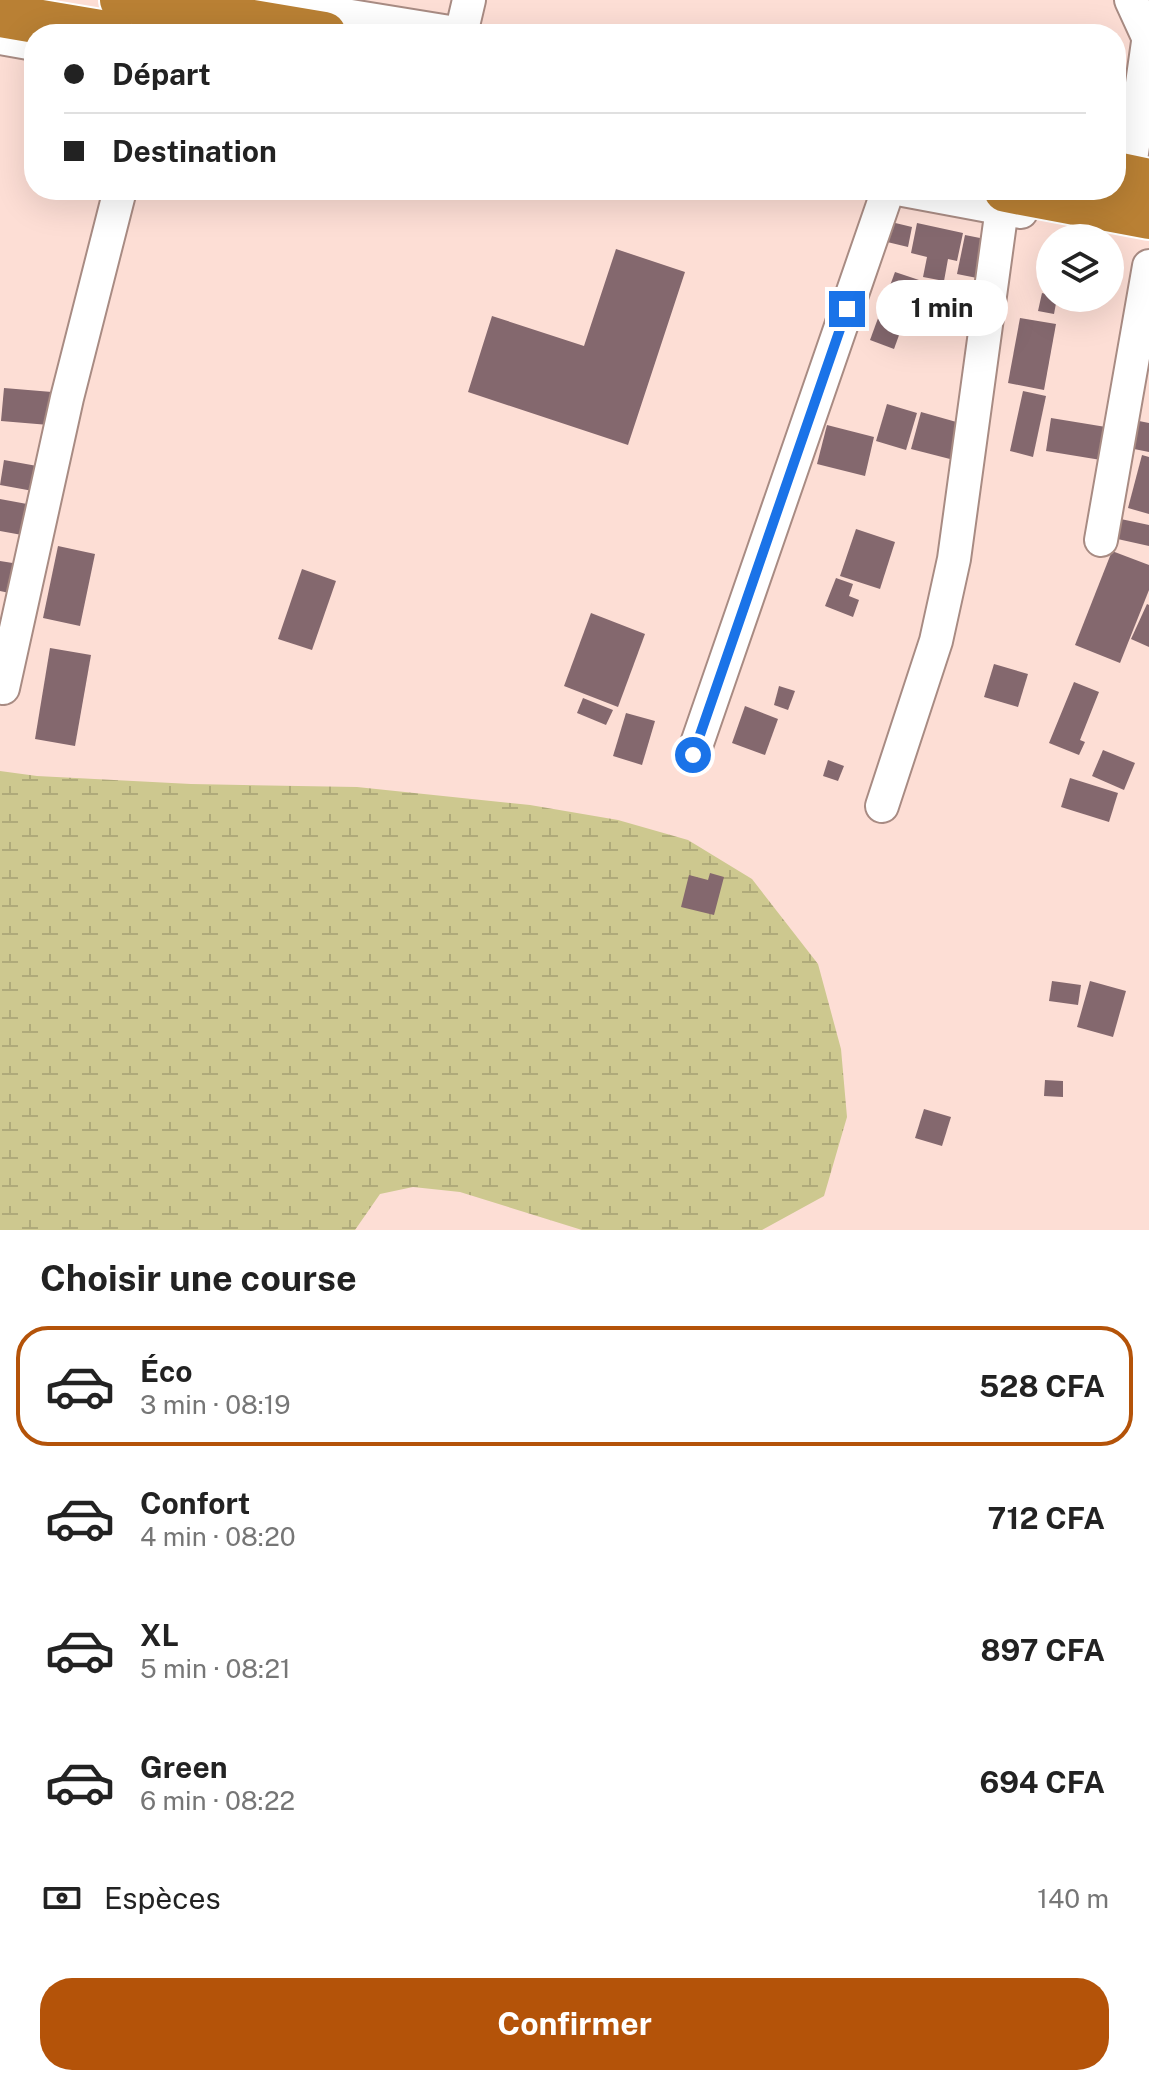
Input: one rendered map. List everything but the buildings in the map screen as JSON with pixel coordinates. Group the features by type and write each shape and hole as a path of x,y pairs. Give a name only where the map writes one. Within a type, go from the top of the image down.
{"highway":[{"path":"122,0 265,24"},
{"path":"0,15 53,24"},
{"path":"1012,200 1149,217"}],"street":[{"path":"252,0 400,24"},
{"path":"464,24 469,0"},
{"path":"1131,0 1149,36 1132,163"},
{"path":"0,38 24,42"},
{"path":"3,688 67,398 117,200"},
{"path":"693,755 885,200"},
{"path":"882,806 936,641 954,559 1004,200"},
{"path":"1008,200 1149,239"},
{"path":"1101,540 1149,266"}],"green space":[{"path":"0,771 37,776 191,784 357,787 530,805 618,820 688,840 752,879 818,964 841,1049 847,1117 824,1196 762,1230 582,1230 460,1192 413,1187 380,1194 355,1230 0,1230"}],"route":[{"path":"693,755 847,309"}]}
